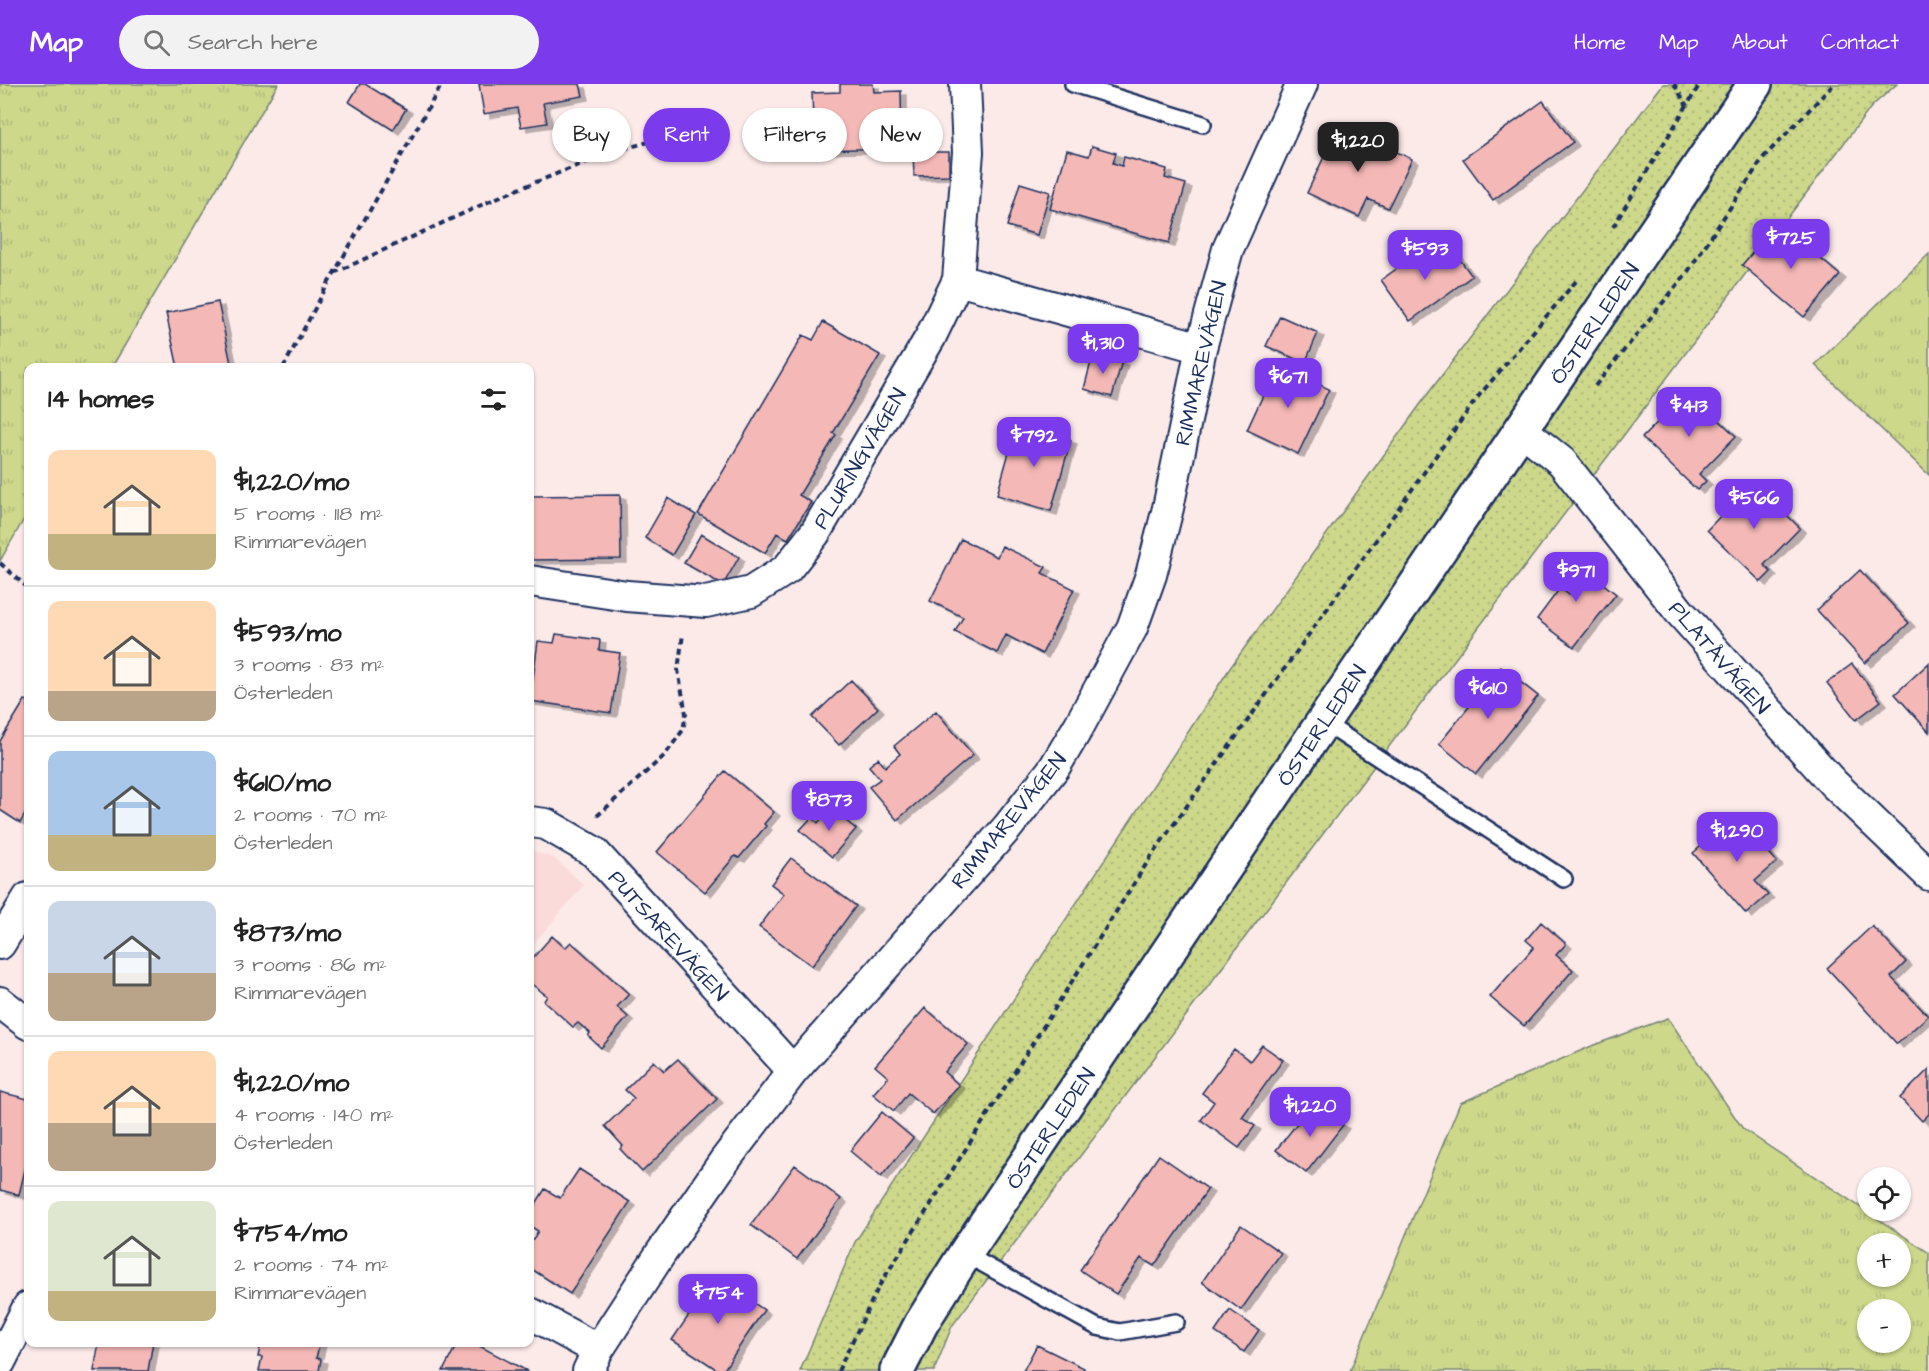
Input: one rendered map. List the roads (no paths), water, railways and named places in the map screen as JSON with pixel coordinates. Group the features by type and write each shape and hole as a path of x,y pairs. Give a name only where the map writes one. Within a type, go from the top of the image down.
{"street":[{"name":"PLURINGVÄGEN","path":"534,582 627,596 706,602 751,592 787,569 822,523 930,338 957,280 968,152 965,84"},
{"name":"RIMMAREVÄGEN","path":"593,1360 725,1160 793,1071 1007,828 1054,768 1079,726 1132,628 1151,575 1168,508 1201,348 1228,249 1302,84"},
{"name":"ÖSTERLEDEN","path":"897,1371 921,1324 965,1254 1755,84"},
{"path":"957,280 1201,348"},
{"name":"PLATÅVÄGEN","path":"1522,430 1562,462 1679,611 1833,783 1929,874"},
{"name":"PUTSAREVÄGEN","path":"534,822 546,824 594,852 793,1071"},
{"path":"0,944 24,905"},
{"path":"0,1002 24,1021"},
{"path":"0,1362 24,1315"},
{"path":"534,1316 593,1360"}],"lane":[{"path":"1073,84 1203,124"},
{"path":"1323,722 1347,735 1564,879"},
{"path":"965,1254 1097,1327 1120,1332 1176,1322"}]}
